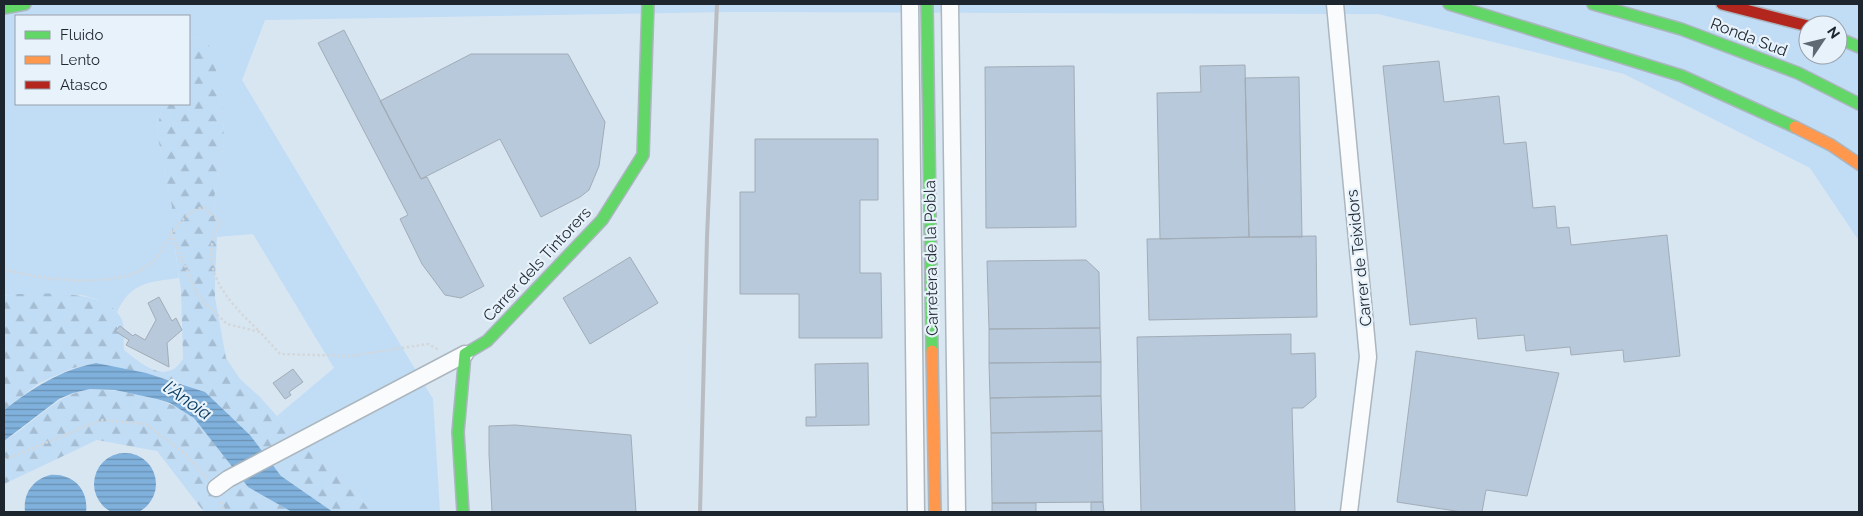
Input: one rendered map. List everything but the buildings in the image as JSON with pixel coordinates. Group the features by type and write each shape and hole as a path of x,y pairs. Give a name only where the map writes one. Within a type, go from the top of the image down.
{"main road":[{"path":"4,8 25,4"},
{"name":"Carretera de la Pobla","path":"928,4 936,512"},
{"path":"1449,4 1682,76 1816,137 1859,164"},
{"name":"Ronda Sud","path":"1593,4 1690,32 1798,73 1859,104"},
{"path":"1722,4 1798,23"},
{"name":"Carrer dels Tintorers","path":"459,356 487,341 602,220 643,155 648,6"},
{"path":"459,356 458,432 463,512"}],"street":[{"name":"Carretera de la Pobla","path":"950,4 957,512"},
{"name":"Carrer de Teixidors","path":"1335,4 1368,357 1349,512"},
{"name":"Carretera de la Pobla","path":"910,5 916,512"},
{"path":"222,484 459,356"}],"path":[{"path":"4,269 60,281 118,278 135,274 154,260 171,234 190,212 203,207 220,222 214,234 212,254 215,278 231,302 280,354 350,356 428,344 459,356"},
{"path":"171,234 198,296 227,324 260,332"},
{"path":"4,460 101,420 146,424 222,484"}],"green space":[{"path":"4,4 1859,4 1859,241 1810,168 1624,74 1378,14 731,12 265,20 242,80 433,399 440,512 371,512 357,494 298,440 277,416 334,368 253,234 217,237 214,199 224,143 223,116 216,68 199,36 190,39 190,15 15,15 15,105 163,105 157,127 158,138 172,207 172,228 179,278 142,285 128,295 117,312 96,299 82,295 15,294 4,296"},
{"path":"199,36 209,45 221,92 224,143 214,199 217,237 215,298 226,358 240,379 260,397 298,440 357,494 371,512 333,512 281,476 250,435 205,392 170,380 96,363 73,368 39,383 4,410 5,296 15,294 74,295 103,302 115,310 122,320 124,350 138,361 154,370 162,372 176,367 183,359 181,290 172,228 172,207 157,128 163,105 190,105 190,39"},
{"path":"90,389 119,391 157,399 187,411 197,421 248,487 292,512 204,512 157,451 97,440 4,484 4,441 66,397"}],"water":[{"name":"l'Anoia","path":"96,363 146,373 205,392 250,435 281,476 333,512 292,512 248,487 194,418 170,403 157,399 115,390 90,389 73,393 59,399 4,441 4,410 47,381 71,370"},
{"path":"125,453 142,458 147,462 151,467 156,484 151,501 147,506 142,510 125,515 108,510 103,506 99,501 94,484 99,467 103,462 108,458"},
{"path":"50,475 66,477 78,484 85,497 86,512 25,512 27,494 30,489 38,480"}],"railway":[{"path":"700,512 707,237 717,4"}],"traffic: fast":[{"path":"4,8 25,4"},
{"path":"463,512 458,432 465,354 487,341 602,220 643,155 648,4"},
{"path":"927,4 932,351"},
{"path":"1449,4 1682,76 1795,127"},
{"path":"1593,4 1681,29 1798,73 1859,104"},
{"path":"1848,42 1859,47"}],"traffic: slow":[{"path":"1795,127 1831,145 1859,164"},
{"path":"932,351 935,512"}],"traffic: jam":[{"path":"1722,4 1798,23"}]}
